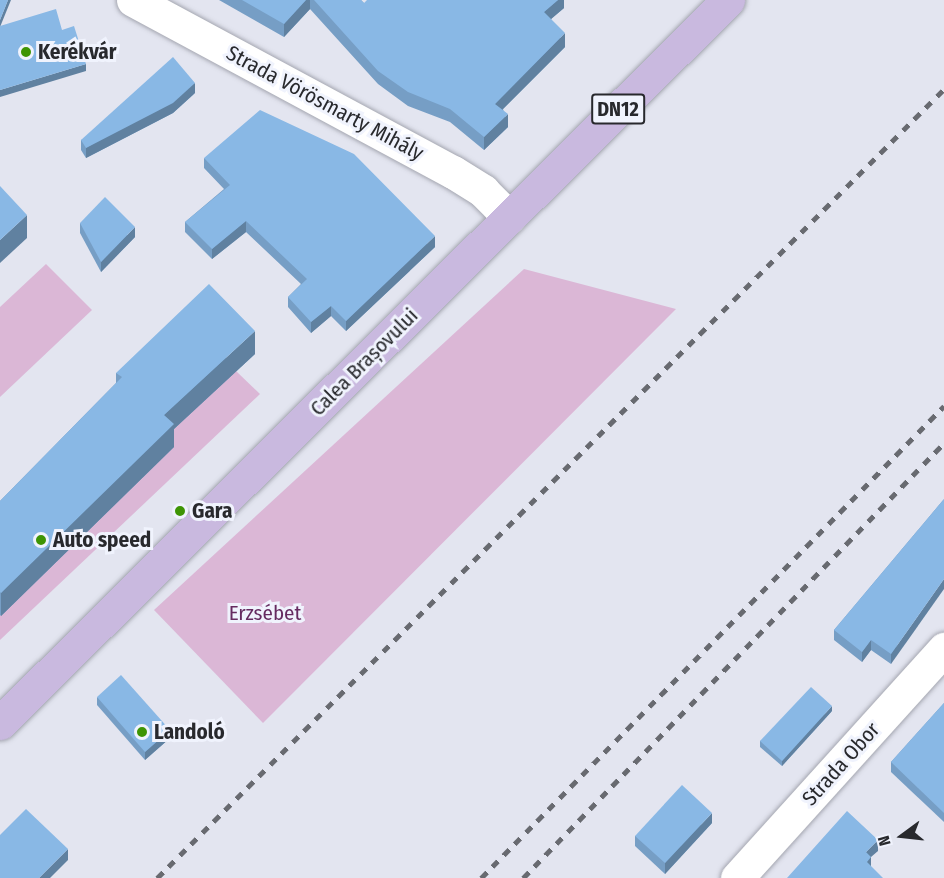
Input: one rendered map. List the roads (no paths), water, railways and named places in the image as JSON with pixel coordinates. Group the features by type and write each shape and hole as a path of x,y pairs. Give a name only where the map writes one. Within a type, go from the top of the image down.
{"main road":[{"name":"Calea Brașovului","path":"0,723 728,0"}],"street":[{"name":"Strada Vörösmarty Mihály","path":"133,0 453,172 483,191 509,217"},
{"name":"Strada Obor","path":"737,878 944,649"}],"railway":[{"path":"157,878 944,89"},
{"path":"481,878 944,406"},
{"path":"523,878 944,443"}],"place":[{"name":"Kerékvár","path":"26,52"},
{"name":"Gara","path":"180,511"},
{"name":"Auto speed","path":"41,540"},
{"name":"Landoló","path":"142,732"}],"park label":[{"name":"Erzsébet","path":"265,613"}]}
